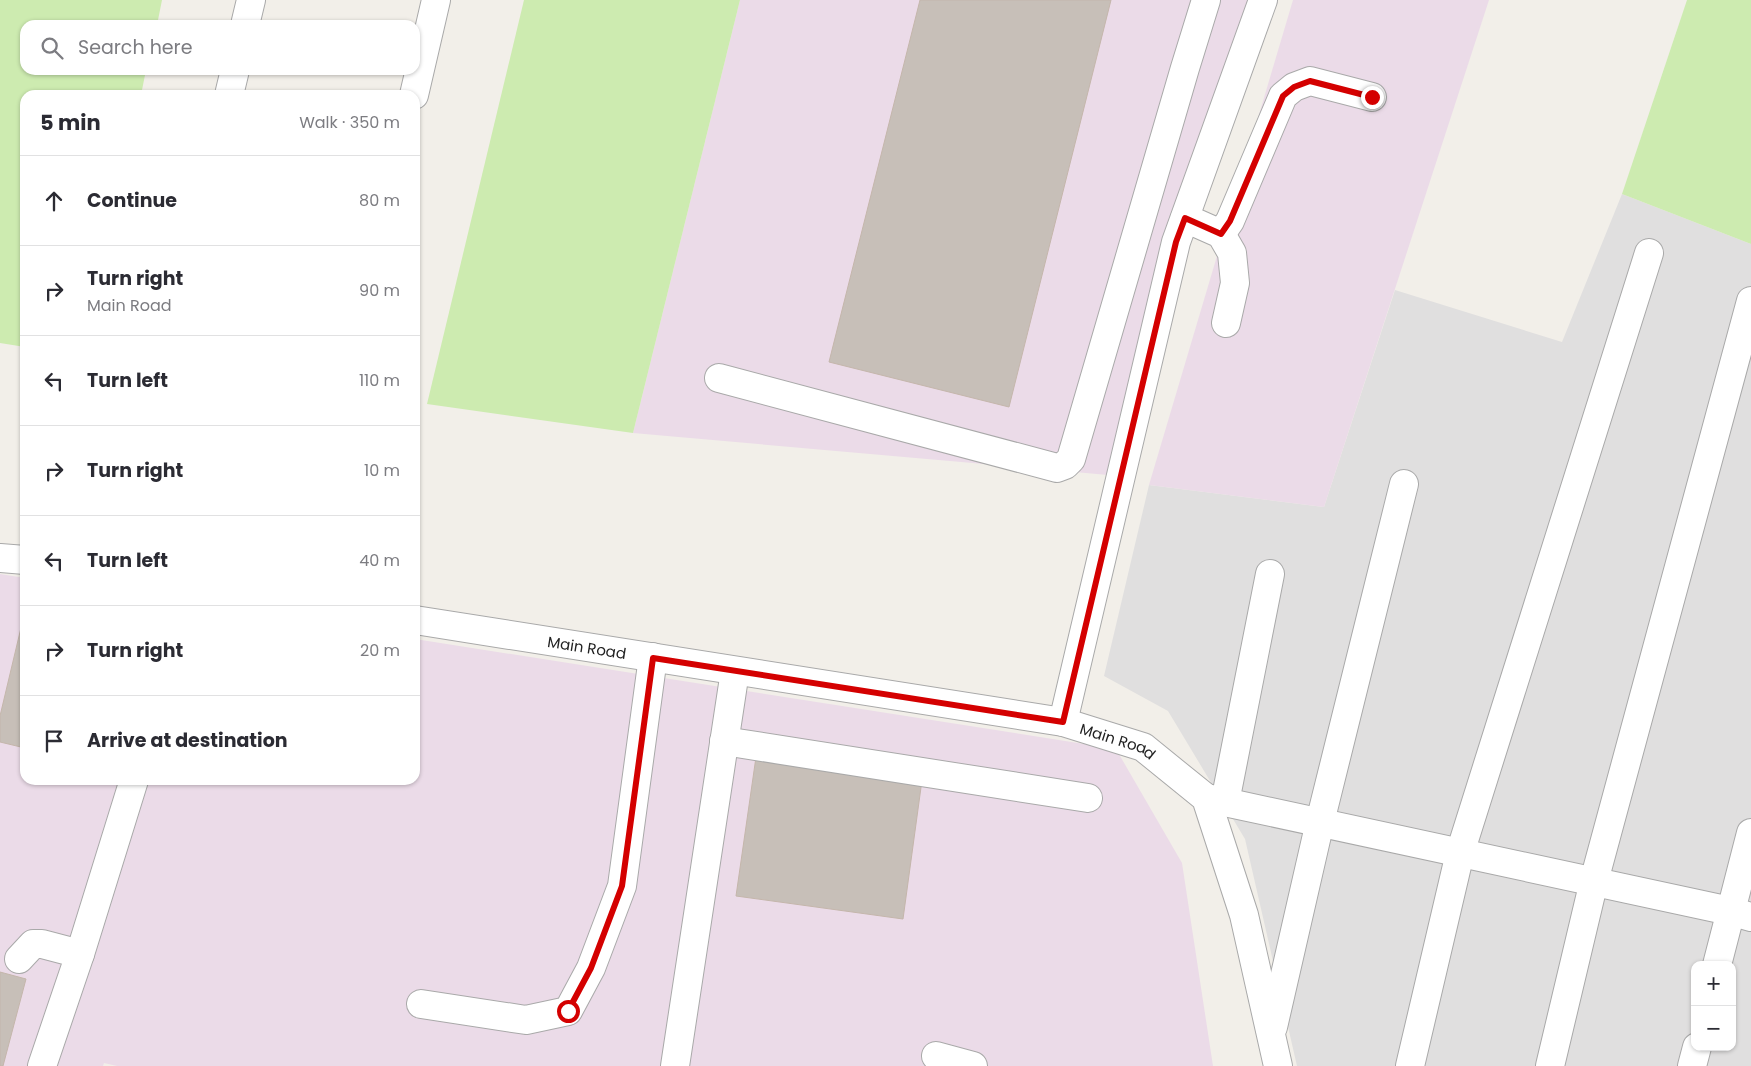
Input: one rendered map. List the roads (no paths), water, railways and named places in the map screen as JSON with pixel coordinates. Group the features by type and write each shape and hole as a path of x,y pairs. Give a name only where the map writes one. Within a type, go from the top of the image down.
{"street":[{"path":"247,20 251,0"},
{"path":"420,69 436,0"},
{"path":"719,378 1057,468 1065,465 1072,458 1206,0"},
{"path":"1063,722 1176,242 1259,1"},
{"path":"230,90 234,75"},
{"path":"415,90 419,75"},
{"path":"1221,234 1230,221 1283,96 1294,87 1310,81 1372,97"},
{"path":"1185,218 1221,234 1232,253 1235,283 1226,323"},
{"path":"1410,1066 1460,853 1649,253"},
{"path":"1550,1066 1594,882 1751,301"},
{"path":"1272,1033 1320,822 1404,484"},
{"path":"0,558 20,560"},
{"path":"1270,574 1216,800 1272,1033 1278,1066"},
{"name":"Main Road","path":"420,621 1063,722 1143,747 1216,800"},
{"path":"421,1004 526,1020 568,1011 591,968 622,886 653,658"},
{"path":"676,1066 735,670"},
{"path":"724,741 1088,798"},
{"path":"42,1066 80,954 132,785"},
{"path":"1216,800 1740,914"},
{"path":"1719,961 1740,914 1751,833"},
{"path":"20,959 33,944 42,944 80,954"},
{"path":"1692,1066 1696,1051"},
{"path":"936,1056 974,1066"}]}
